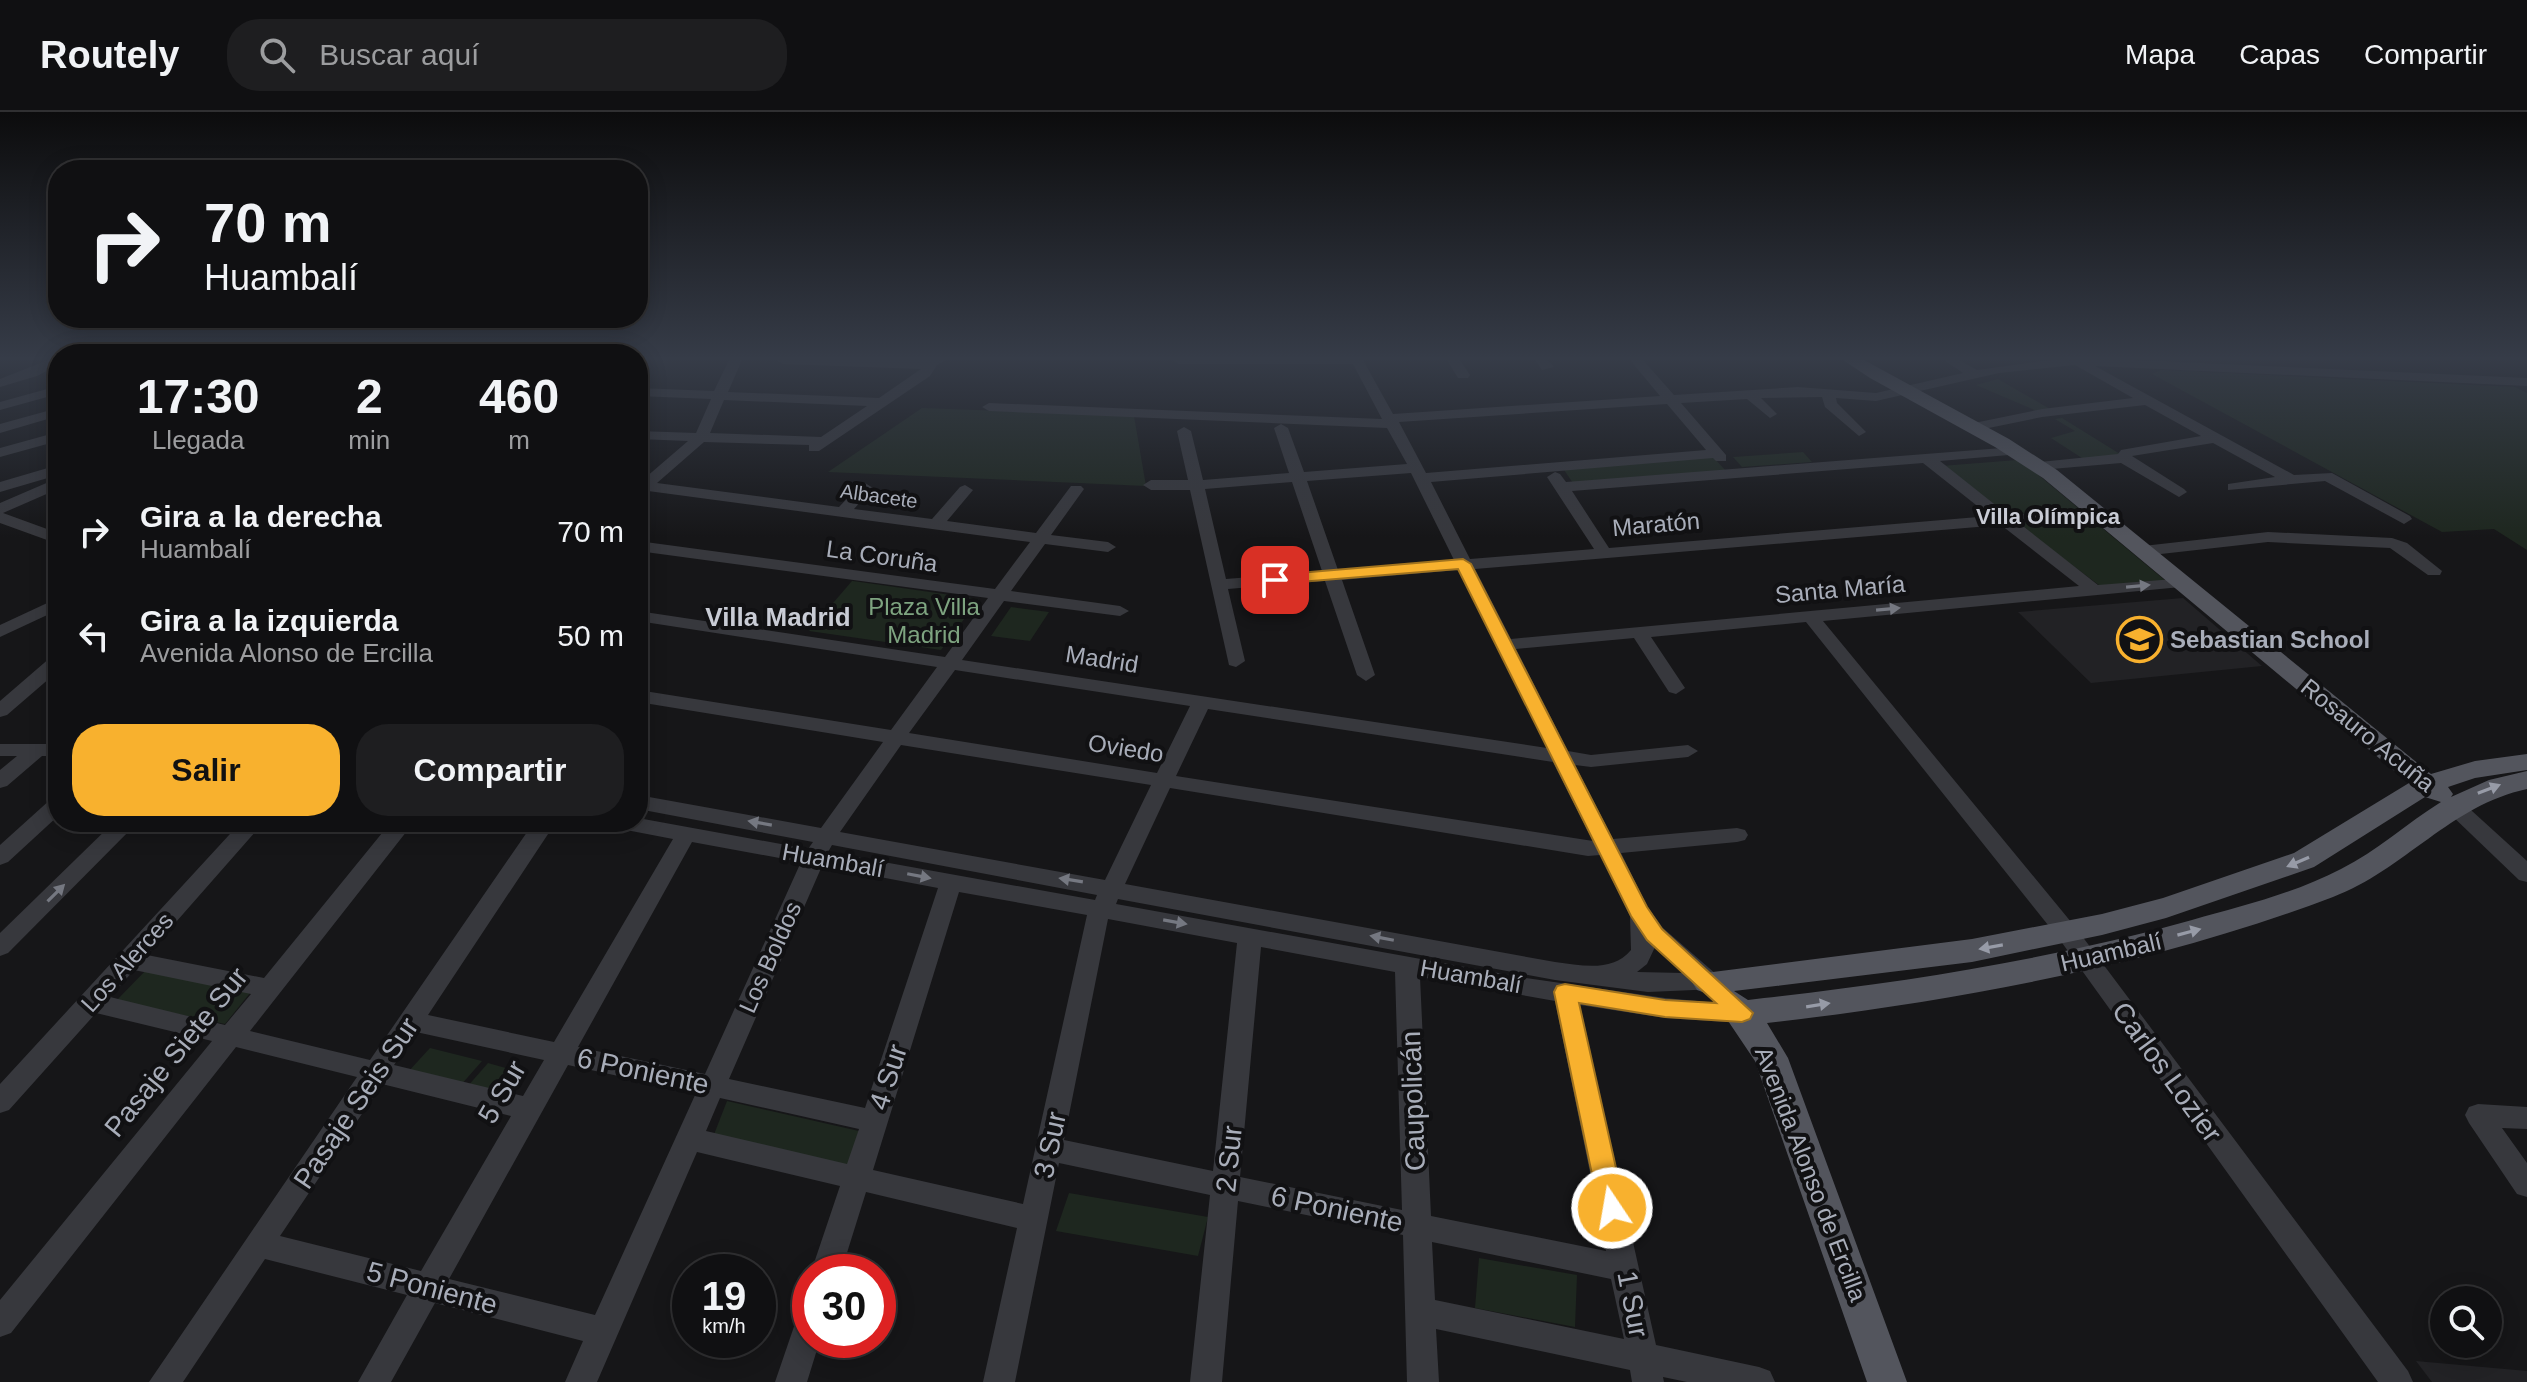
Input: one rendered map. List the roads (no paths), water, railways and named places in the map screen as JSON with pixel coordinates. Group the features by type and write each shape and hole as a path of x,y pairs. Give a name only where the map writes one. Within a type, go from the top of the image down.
{"main road":[{"name":"Rosauro Acuña","path":"1959,419 2040,466 2454,806"},
{"name":"Huambalí","path":"1708,982 1842,969 2068,934 2193,900 2280,870 2313,856 2428,785 2480,768 2527,762"},
{"name":"Huambalí","path":"1742,1013 1805,1007 2087,960 2256,914 2332,886 2403,843 2454,806 2489,788 2527,780"},
{"name":"Avenida Alonso de Ercilla","path":"1708,982 1742,1013 1762,1042 1776,1072 1887,1382"}],"street":[{"path":"0,429 33,419"},
{"path":"648,483 701,437 709,419"},
{"path":"807,453 855,419"},
{"path":"1342,419 1415,419"},
{"path":"1687,419 1735,473"},
{"path":"1846,419 1859,432"},
{"path":"1974,427 2012,419"},
{"path":"2182,419 2291,480"},
{"name":"Avenida Alonso de Ercilla","path":"1392,421 1638,910 1655,934 1708,982"},
{"path":"1281,428 1366,675"},
{"path":"1184,431 1236,661"},
{"path":"648,435 823,441"},
{"path":"2124,458 2126,453 2134,450 2215,438"},
{"path":"0,453 48,439"},
{"path":"1561,487 2015,451"},
{"path":"1151,485 1548,467 1717,453"},
{"path":"1926,458 2094,590"},
{"path":"2040,466 2124,458 2179,492"},
{"path":"1548,467 1604,552"},
{"path":"0,487 48,473"},
{"path":"2233,487 2327,476 2404,519"},
{"path":"0,509 48,487"},
{"path":"843,512 865,488"},
{"name":"Albacete","path":"648,489 1108,547"},
{"name":"Los Boldos","path":"581,1382 821,846 1076,489"},
{"path":"936,524 965,490"},
{"name":"Maratón","path":"1219,585 2096,512"},
{"path":"0,517 48,535"},
{"path":"2143,551 2268,537 2392,543 2401,546 2434,571"},
{"name":"La Coruña","path":"648,547 1120,611"},
{"name":"Santa María","path":"1504,645 2181,582"},
{"path":"2,630 48,608"},
{"name":"Carlos Lozier","path":"1810,616 2068,934 2397,1382"},
{"name":"Madrid","path":"648,618 1591,761 1688,751"},
{"path":"1639,633 1676,688"},
{"path":"0,711 48,670"},
{"name":"Oviedo","path":"648,698 1555,844 1607,849 1737,835"},
{"name":"3 Sur","path":"999,1382 1106,898 1202,700"},
{"path":"0,737 48,741"},
{"path":"0,750 48,742"},
{"path":"0,781 48,745"},
{"name":"Huambalí","path":"648,804 821,846 951,882 1106,898 1250,935 1407,964 1574,984 1708,982"},
{"path":"2454,806 2527,874"},
{"path":"0,857 48,813"},
{"name":"Huambalí","path":"648,827 686,834 821,846 1574,984 1665,1008 1742,1013"},
{"path":"0,947 117,832"},
{"name":"Los Alerces","path":"0,1102 244,832"},
{"name":"Pasaje Siete Sur","path":"0,1323 395,832"},
{"name":"Pasaje Seis Sur","path":"165,1382 538,832"},
{"name":"5 Sur","path":"374,1382 686,834"},
{"name":"4 Sur","path":"832,1254 951,882"},
{"path":"1574,984 1624,969 1640,957 1646,939 1638,910"},
{"name":"2 Sur","path":"1206,1382 1250,935"},
{"path":"129,960 269,988"},
{"name":"Caupolicán","path":"1407,964 1423,1382"},
{"name":"1 Sur","path":"1574,984 1645,1370"},
{"path":"91,1002 529,1109"},
{"name":"6 Poniente","path":"412,1021 874,1121"},
{"path":"2527,1118 2478,1115 2527,1185"},
{"path":"689,1139 1033,1219"},
{"name":"6 Poniente","path":"1049,1149 1626,1269"},
{"name":"5 Poniente","path":"260,1244 603,1332"},
{"path":"1420,1311 1645,1370 1759,1382"},
{"path":"791,1382 799,1358"}],"place":[{"name":"Sebastian School","path":"2139,639"}],"district":[{"name":"Villa Olímpica","path":"2048,516"},
{"name":"Villa Madrid","path":"778,617"}],"park label":[{"name":"Plaza Villa Madrid","path":"924,620"}]}
